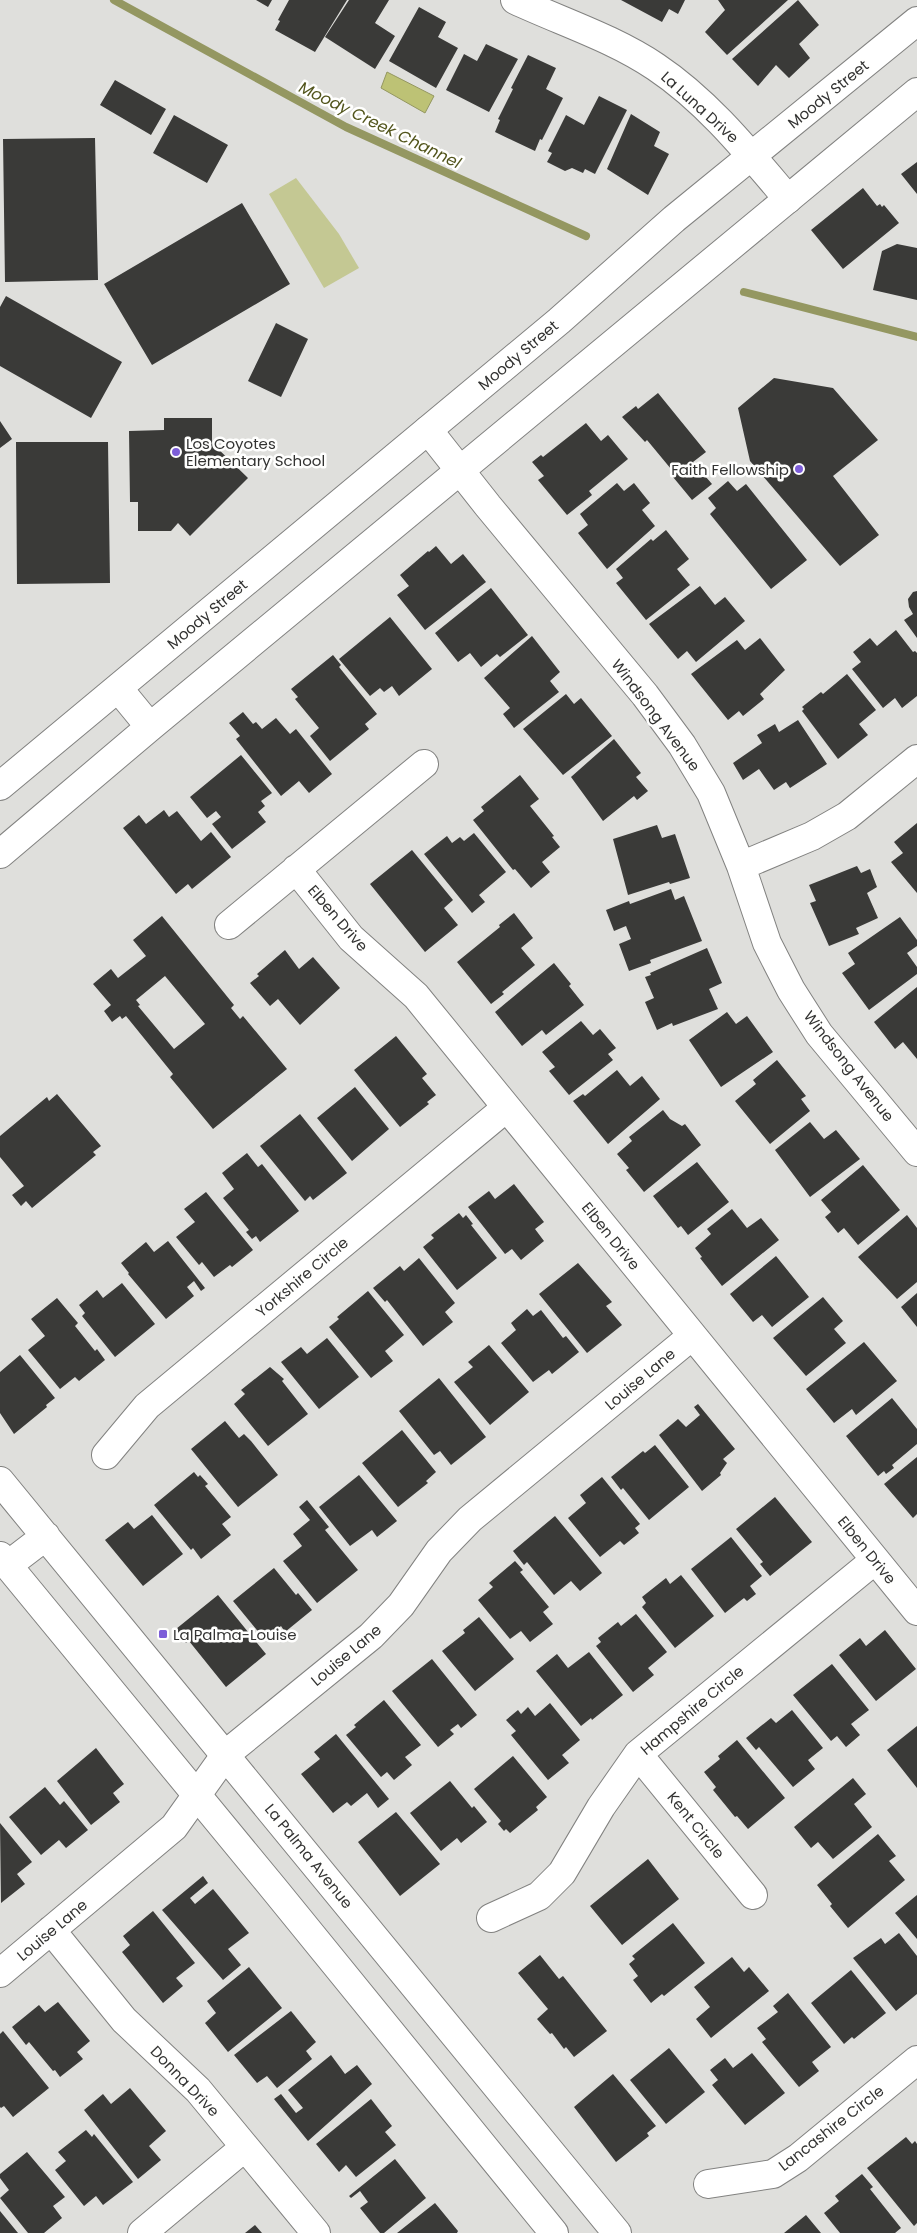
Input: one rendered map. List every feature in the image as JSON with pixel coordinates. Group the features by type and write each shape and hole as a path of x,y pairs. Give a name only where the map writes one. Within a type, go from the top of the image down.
{"street":[{"name":"La Luna Drive","path":"523,2 612,43 656,67 689,93 752,156 788,199"},
{"name":"Moody Street","path":"0,786 559,321 674,219 917,21"},
{"path":"0,854 150,727 917,92"},
{"name":"Windsong Avenue","path":"428,430 645,695 682,745 711,793 741,866 767,942 791,990 819,1034 908,1124 917,1152"},
{"path":"118,688 150,727"},
{"path":"741,866 812,836 847,816 917,759"},
{"path":"229,924 424,764"},
{"name":"Elben Drive","path":"296,869 351,938 416,996 917,1612"},
{"name":"Yorkshire Circle","path":"106,1455 147,1406 506,1108"},
{"name":"Louise Lane","path":"0,1973 174,1827 226,1754 371,1636 402,1605 440,1551 470,1520 692,1336"},
{"name":"La Palma Avenue","path":"0,1481 226,1754 617,2233"},
{"path":"46,1536 4,1561 554,2233"},
{"name":"Hampshire Circle","path":"491,1918 539,1896 562,1873 601,1807 638,1754 875,1560"},
{"name":"Kent Circle","path":"638,1754 753,1895"},
{"name":"Donna Drive","path":"51,1930 124,2020 198,2090 316,2233"},
{"name":"Lancashire Circle","path":"708,2184 773,2174 798,2158 917,2060"},
{"path":"142,2233 245,2147"}],"shaded area":[{"path":"387,72 434,96 425,113 381,88"},
{"path":"296,178 339,234 359,268 324,288 269,194"}],"building":[{"path":"256,0 272,0 268,7"},
{"path":"289,0 347,0 315,52 275,30 280,21 278,20"},
{"path":"349,0 389,0 375,23 395,36 375,69 325,37"},
{"path":"621,0 685,0 678,14 669,9 662,22"},
{"path":"718,0 788,0 727,55 705,32 725,10"},
{"path":"798,0 819,25 799,44 810,58 789,78 776,65 758,86 732,59"},
{"path":"419,7 446,22 438,37 458,48 436,88 389,61"},
{"path":"486,44 518,59 489,112 446,90 464,54 477,61"},
{"path":"528,55 556,68 546,89 563,98 535,151 495,132 500,120 498,119 513,89 511,88"},
{"path":"115,80 166,109 151,135 100,105"},
{"path":"599,96 627,110 595,174 585,169 583,173 572,168 565,171 547,162 552,153 548,151 566,115 584,125"},
{"path":"631,114 660,132 654,146 669,154 648,195 607,169"},
{"path":"174,115 228,145 207,183 153,153"},
{"path":"95,138 98,280 5,282 3,139"},
{"path":"917,162 917,194 901,174"},
{"path":"863,188 877,206 880,204 882,207 884,205 899,223 843,269 811,230"},
{"path":"242,203 290,284 152,365 104,284"},
{"path":"897,244 917,248 917,300 873,290 882,251"},
{"path":"6,296 122,362 91,418 0,366 0,307"},
{"path":"276,323 308,339 281,397 248,381"},
{"name":"Faith Fellowship","path":"774,378 833,388 878,440 833,476 879,535 840,566 750,461 738,408"},
{"path":"658,393 706,452 693,462 712,484 692,500 673,477 676,475 647,440 645,442 622,417 636,406 638,409"},
{"path":"164,418 212,418 212,443 248,478 190,536 178,523 171,531 138,531 138,502 130,502 129,431 164,430"},
{"path":"0,421 12,439 0,448"},
{"path":"586,423 601,441 608,435 628,459 589,491 592,495 567,515 538,480 544,476 532,462 541,455 543,457"},
{"path":"16,442 108,442 110,583 17,584"},
{"path":"728,481 737,491 746,484 807,560 771,589 710,514 716,508 708,498"},
{"path":"617,483 624,491 634,483 650,503 642,510 655,526 607,569 578,533 588,525 580,514"},
{"path":"666,530 689,559 677,569 690,585 646,620 616,583 623,578 616,569 651,539 653,541"},
{"path":"436,546 451,564 463,554 486,582 425,630 397,595 409,586 400,575"},
{"path":"700,586 715,605 725,597 745,621 696,662 687,651 678,659 649,624"},
{"path":"491,588 528,635 500,657 497,654 481,667 470,653 458,662 435,633"},
{"path":"917,591 917,638 904,620 913,614 909,607 908,599 913,592"},
{"path":"390,617 432,669 399,696 392,686 384,692 380,688 370,696 339,659"},
{"path":"896,630 913,652 917,653 917,696 902,708 895,698 883,708 852,669 861,662 853,652 870,638 877,646"},
{"path":"532,636 560,672 550,681 559,692 514,728 503,714 510,708 484,678"},
{"path":"760,638 785,670 760,694 764,699 743,716 739,711 728,720 691,674 737,640 745,650"},
{"path":"333,655 341,665 339,667 377,714 365,724 369,729 330,761 310,736 319,728 295,699 298,697 291,689"},
{"path":"847,674 876,710 859,724 868,735 838,759 802,711 804,709 802,707 821,692 823,694"},
{"path":"566,694 574,704 581,698 612,736 563,775 523,729"},
{"path":"243,712 253,724 256,722 262,729 276,718 290,734 296,729 332,774 309,793 299,781 281,796 236,739 240,736 229,723"},
{"path":"798,720 827,764 790,788 786,782 774,790 759,769 743,780 733,763 762,743 757,735 775,724 779,732"},
{"path":"614,739 641,773 636,777 648,791 637,800 634,796 603,821 571,777"},
{"path":"241,755 272,793 261,801 265,806 258,812 266,822 232,849 212,824 221,817 216,811 207,818 190,797"},
{"path":"520,775 539,799 530,806 554,836 552,837 560,847 542,862 550,872 531,888 515,869 513,870 473,820 484,811 481,807"},
{"path":"164,810 169,817 177,811 201,841 211,832 231,857 192,889 188,884 176,894 123,828 139,815 146,824"},
{"path":"917,823 917,893 891,862 903,853 894,842"},
{"path":"657,825 662,838 675,834 690,878 670,884 669,882 628,895 613,839"},
{"path":"474,833 506,872 479,895 485,902 472,913 424,854 447,836 452,843 460,837 464,841"},
{"path":"412,850 453,900 444,908 458,925 425,952 370,884"},
{"path":"857,866 861,873 870,869 877,887 867,893 878,918 856,928 859,934 829,946 810,903 816,901 809,885"},
{"path":"671,889 675,900 684,896 702,941 650,960 651,963 629,971 619,944 631,939 626,926 614,931 606,910 629,901 630,904"},
{"path":"514,913 533,938 521,948 535,965 502,992 504,994 491,1004 457,962"},
{"path":"162,916 234,1005 231,1008 240,1019 243,1016 287,1069 213,1129 170,1077 173,1074 126,1016 122,1019 120,1016 112,1022 104,1011 111,1005 93,984 111,969 118,978 146,956 133,940","holes":["165,976 205,1024 174,1049 138,1006 140,1005 136,1000"]},
{"path":"900,917 917,940 917,946 907,953 917,967 917,974 869,1010 842,973 855,964 848,953"},
{"path":"707,948 722,983 709,989 718,1009 673,1026 672,1023 657,1030 645,1002 654,998 645,977 651,975 650,973"},
{"path":"285,950 299,969 313,957 340,988 300,1025 278,999 270,1006 250,983 259,976 257,974"},
{"path":"554,963 571,984 569,986 584,1005 546,1035 542,1030 522,1046 495,1012"},
{"path":"917,987 917,1059 903,1042 895,1049 874,1022"},
{"path":"727,1012 736,1024 747,1016 773,1052 721,1087 689,1040"},
{"path":"581,1021 593,1035 600,1029 616,1048 608,1054 613,1060 569,1095 549,1071 555,1067 542,1052"},
{"path":"396,1036 427,1074 422,1078 436,1095 427,1102 429,1104 400,1127 354,1070"},
{"path":"777,1060 806,1096 801,1099 810,1111 770,1144 735,1101 756,1084 753,1080"},
{"path":"617,1070 630,1086 642,1076 660,1099 608,1144 573,1101 583,1094 585,1096"},
{"path":"355,1087 389,1129 352,1161 317,1118"},
{"path":"57,1094 101,1146 93,1152 96,1155 32,1208 26,1201 21,1206 12,1195 24,1186 0,1157 0,1136 47,1097 49,1101"},
{"path":"663,1110 670,1119 682,1126 685,1124 701,1145 644,1192 626,1170 629,1168 617,1154 632,1141 629,1137"},
{"path":"300,1114 347,1173 313,1200 310,1196 305,1201 260,1146"},
{"path":"810,1122 824,1139 836,1130 860,1159 810,1197 775,1150"},
{"path":"247,1153 258,1167 262,1164 299,1211 260,1242 256,1236 252,1239 246,1232 249,1230 223,1198 234,1189 222,1173"},
{"path":"697,1162 729,1202 688,1235 681,1226 678,1228 653,1196"},
{"path":"863,1165 900,1210 858,1245 844,1228 838,1233 825,1217 831,1212 821,1200"},
{"path":"514,1184 544,1222 535,1229 544,1241 521,1260 512,1249 505,1254 468,1207 489,1191 495,1199"},
{"path":"206,1192 253,1250 232,1267 230,1265 214,1277 202,1262 199,1265 176,1237 195,1222 184,1209"},
{"path":"732,1209 747,1228 761,1218 779,1240 722,1286 700,1258 702,1257 695,1248 711,1234 707,1229"},
{"path":"459,1213 463,1218 466,1215 473,1224 471,1225 497,1258 457,1290 423,1247 434,1238 431,1235"},
{"path":"907,1215 917,1228 917,1282 897,1299 858,1257"},
{"path":"168,1241 205,1288 201,1291 194,1281 187,1287 194,1296 166,1319 121,1263 146,1242 154,1252"},
{"path":"776,1256 809,1297 772,1327 762,1315 753,1322 730,1294"},
{"path":"419,1258 455,1303 445,1312 453,1322 423,1346 387,1300 385,1302 373,1288 400,1266 404,1271"},
{"path":"578,1263 612,1302 606,1306 622,1325 587,1353 539,1294"},
{"path":"122,1283 155,1324 115,1357 82,1316 85,1313 79,1305 97,1290 103,1298"},
{"path":"368,1291 404,1335 385,1351 393,1361 371,1378 329,1327 339,1319 337,1317"},
{"path":"917,1293 917,1327 901,1307"},
{"path":"823,1297 843,1321 834,1329 846,1343 806,1376 773,1338"},
{"path":"57,1298 78,1323 75,1326 95,1351 97,1349 105,1360 79,1381 75,1377 60,1389 28,1350 45,1336 31,1319"},
{"path":"527,1309 533,1316 541,1310 563,1338 566,1336 579,1352 552,1374 549,1370 533,1382 501,1343 516,1330 511,1323"},
{"path":"327,1338 359,1377 319,1409 281,1362 301,1347 307,1354"},
{"path":"864,1342 897,1381 856,1415 852,1409 834,1423 806,1389"},
{"path":"489,1345 529,1392 490,1425 454,1382 473,1367 468,1362"},
{"path":"20,1355 55,1398 14,1434 0,1413 0,1372"},
{"path":"270,1367 284,1379 282,1381 308,1414 268,1446 234,1404 245,1394 241,1390"},
{"path":"439,1378 486,1437 451,1465 440,1451 434,1455 399,1411"},
{"path":"892,1398 917,1429 917,1444 892,1465 894,1468 886,1474 884,1471 878,1476 846,1436"},
{"path":"698,1404 735,1449 723,1459 727,1463 720,1473 721,1475 702,1491 659,1435 678,1419 686,1427 700,1415 694,1407"},
{"path":"225,1421 239,1438 244,1434 251,1441 278,1475 238,1507 191,1449"},
{"path":"402,1430 436,1472 426,1481 428,1483 398,1507 362,1463"},
{"path":"655,1445 689,1487 649,1520 623,1488 621,1490 611,1477 643,1451 645,1453"},
{"path":"917,1457 917,1514 913,1518 884,1484"},
{"path":"194,1472 198,1477 200,1475 208,1484 205,1486 231,1517 222,1524 231,1535 201,1559 193,1548 191,1550 154,1505"},
{"path":"359,1475 397,1521 377,1537 372,1530 350,1546 319,1507"},
{"path":"602,1477 640,1524 635,1528 639,1533 624,1545 620,1541 600,1557 568,1518 586,1503 580,1495"},
{"path":"775,1497 812,1542 770,1576 760,1564 763,1562 736,1529"},
{"path":"307,1500 329,1527 325,1530 358,1570 317,1603 283,1561 302,1546 293,1534 310,1520 299,1507"},
{"path":"152,1515 183,1554 143,1586 105,1540 128,1522 134,1529"},
{"path":"555,1516 602,1573 580,1591 571,1581 554,1595 527,1562 524,1565 513,1551"},
{"path":"731,1537 762,1576 750,1586 756,1594 747,1601 744,1598 725,1613 691,1569"},
{"path":"515,1561 523,1570 520,1572 549,1607 543,1612 553,1624 530,1642 521,1631 510,1639 478,1600 493,1587 489,1583"},
{"path":"274,1568 296,1595 298,1593 312,1610 285,1632 281,1626 265,1640 233,1601"},
{"path":"681,1575 714,1616 675,1648 642,1607 646,1603 642,1597 666,1578 670,1584"},
{"path":"218,1595 266,1654 226,1687 189,1641 186,1643 176,1629"},
{"path":"636,1614 667,1652 648,1668 654,1675 633,1692 596,1646 601,1642 598,1638 618,1622 621,1626"},
{"path":"479,1617 514,1659 475,1691 442,1651 465,1633 463,1630"},
{"path":"885,1630 916,1669 876,1701 839,1655 860,1638 866,1646"},
{"path":"589,1652 623,1695 592,1720 591,1718 581,1726 536,1671 557,1654 568,1668"},
{"path":"432,1659 477,1715 461,1728 458,1724 450,1730 454,1734 438,1747 392,1691"},
{"path":"832,1664 869,1710 851,1724 860,1735 846,1747 837,1736 831,1741 793,1695"},
{"path":"384,1700 421,1745 405,1757 412,1765 394,1780 387,1772 381,1777 346,1735 356,1727 354,1725"},
{"path":"550,1703 580,1740 562,1755 569,1763 548,1780 511,1735 516,1731 506,1720 518,1710 521,1714 528,1707 535,1716"},
{"path":"792,1710 823,1748 808,1760 815,1769 793,1787 759,1747 756,1750 746,1738 771,1718 776,1723"},
{"path":"917,1726 917,1788 887,1750"},
{"path":"336,1734 389,1799 378,1808 367,1793 351,1806 347,1802 333,1813 301,1774 320,1759 314,1752"},
{"path":"737,1740 785,1798 748,1829 737,1816 735,1817 713,1790 716,1787 704,1772 720,1759 718,1756"},
{"path":"96,1748 124,1784 113,1793 120,1802 91,1825 57,1781"},
{"path":"513,1756 547,1797 536,1807 538,1810 510,1833 506,1829 504,1831 498,1824 501,1821 474,1789"},
{"path":"853,1778 866,1794 854,1804 872,1827 833,1859 818,1842 811,1848 794,1827"},
{"path":"450,1781 472,1808 474,1806 487,1822 461,1843 457,1838 441,1851 410,1813"},
{"path":"45,1787 60,1805 64,1801 88,1830 66,1848 59,1840 41,1855 9,1817"},
{"path":"396,1812 440,1864 400,1896 358,1842"},
{"path":"0,1823 32,1862 17,1874 25,1884 1,1903"},
{"path":"878,1834 896,1856 889,1861 905,1880 848,1928 830,1906 832,1904 817,1885"},
{"path":"648,1859 679,1899 622,1945 590,1906"},
{"path":"203,1876 208,1883 190,1898 195,1904 213,1889 249,1933 228,1949 241,1965 223,1980 162,1910"},
{"path":"917,1895 917,1939 895,1913"},
{"path":"153,1911 195,1963 176,1978 183,1986 163,2003 122,1952 130,1945 123,1936"},
{"path":"673,1923 705,1963 664,1996 662,1994 651,2003 633,1980 638,1976 629,1964 635,1959 632,1956"},
{"path":"899,1933 917,1956 917,1994 896,2011 853,1958 881,1938 885,1944"},
{"path":"540,1955 559,1979 563,1976 607,2031 574,2057 566,2047 564,2049 552,2033 550,2034 537,2019 548,2009 518,1973"},
{"path":"732,1957 744,1972 749,1967 769,1991 711,2038 696,2019 710,2007 694,1987"},
{"path":"249,1967 282,2008 228,2052 205,2023 216,2013 207,2001"},
{"path":"851,1970 886,2013 854,2039 852,2037 844,2044 811,2003"},
{"path":"788,1993 831,2047 812,2062 819,2071 799,2087 762,2042 766,2039 757,2028 778,2012 773,2006"},
{"path":"58,2002 90,2041 77,2052 83,2059 60,2077 29,2042 26,2045 12,2027 39,2005 45,2012"},
{"path":"291,2011 316,2042 306,2051 312,2059 277,2088 267,2076 257,2083 234,2055"},
{"path":"3,2031 49,2088 13,2117 4,2106 0,2107 0,2034"},
{"path":"669,2048 705,2092 666,2124 630,2080"},
{"path":"752,2053 785,2093 745,2125 712,2085 718,2080 710,2070 725,2058 733,2068"},
{"path":"331,2055 345,2074 357,2065 372,2084 308,2141 274,2099 281,2094 296,2113 303,2108 288,2090"},
{"path":"613,2074 656,2126 647,2133 649,2136 616,2162 574,2107"},
{"path":"130,2088 166,2131 149,2146 161,2160 138,2179 84,2110 103,2094 111,2104"},
{"path":"371,2099 392,2126 385,2132 396,2145 356,2177 346,2165 339,2172 316,2144"},
{"path":"86,2130 92,2137 94,2134 133,2182 103,2205 96,2196 84,2206 55,2170 66,2161 58,2152"},
{"path":"906,2137 912,2144 915,2141 917,2144 917,2223 914,2226 867,2168"},
{"path":"27,2152 65,2197 53,2206 62,2218 44,2233 28,2233 0,2198 9,2190 0,2178 0,2174"},
{"path":"395,2159 426,2198 384,2233 380,2233 360,2208 368,2202 360,2191 351,2198 349,2196"},
{"path":"862,2174 873,2187 870,2189 901,2228 895,2233 840,2233 824,2213 839,2201 835,2196"},
{"path":"435,2203 458,2231 457,2233 397,2233"},
{"path":"0,2211 18,2233 0,2233"},
{"path":"806,2215 821,2233 784,2233"},
{"path":"255,2225 262,2233 245,2233"}],"waterway":[{"name":"Moody Creek Channel","path":"114,0 346,127 586,236"},
{"name":"Moody Creek Channel","path":"744,292 917,337"}],"place":[{"name":"Los Coyotes Elementary School","path":"176,452"},
{"name":"Faith Fellowship","path":"799,469"},
{"name":"La Palma-Louise","path":"163,1634"}]}
